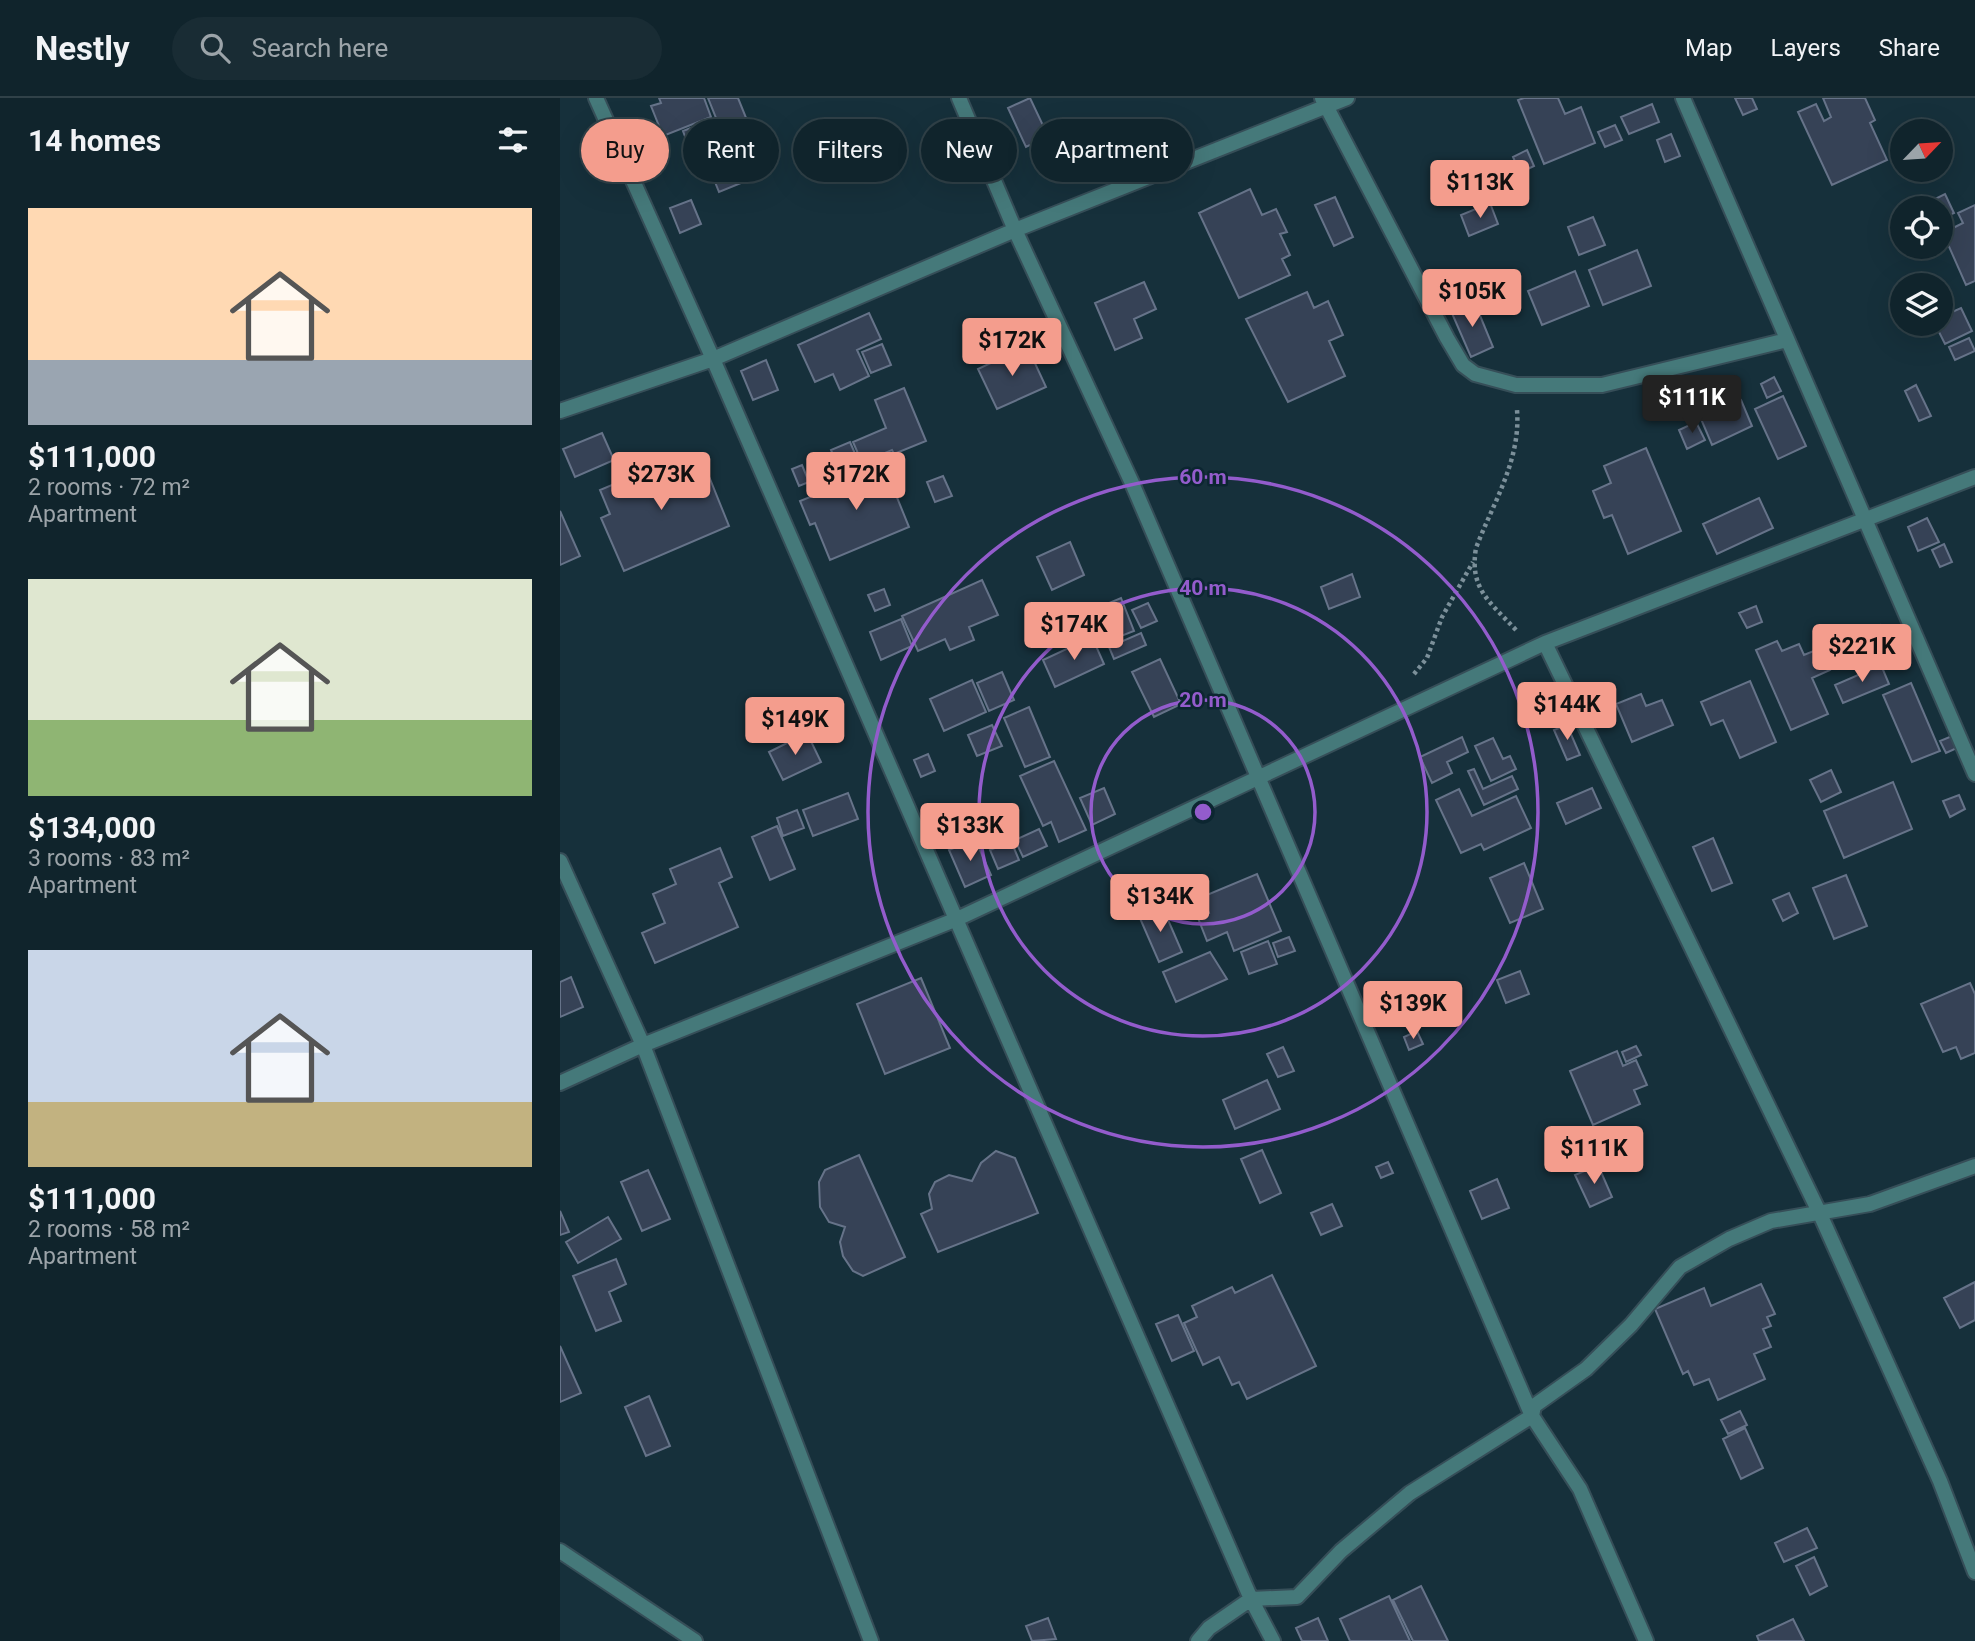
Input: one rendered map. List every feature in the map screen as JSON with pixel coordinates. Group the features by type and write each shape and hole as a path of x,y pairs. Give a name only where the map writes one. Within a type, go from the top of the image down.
{"street":[{"path":"596,98 713,359 1251,1599 1273,1641"},
{"path":"958,98 1015,230 1132,484 1532,1416 1580,1489 1646,1641"},
{"path":"560,411 713,359 1015,230 1324,103 1347,98"},
{"path":"1683,98 1975,774"},
{"path":"1324,103 1463,365 1475,374 1516,385 1602,385 1674,370 1787,340"},
{"path":"560,1083 643,1045 957,919 1539,646 1975,477"},
{"path":"1539,646 1820,1214 1940,1481 1975,1572"},
{"path":"560,862 643,1045 871,1641"},
{"path":"1198,1641 1209,1628 1251,1599 1297,1597 1341,1552 1410,1493 1532,1416 1534,1406 1586,1369 1631,1325 1680,1268 1729,1240 1771,1221 1870,1204 1975,1166"},
{"path":"560,1551 695,1641"}],"path":[{"path":"1516,385 1519,433 1512,461 1480,537 1474,561 1474,575 1483,597 1539,646"},
{"path":"1392,715 1401,692 1427,658 1441,617 1474,561"}],"building":[{"path":"659,98 704,98 711,117 683,119 683,128 669,134 669,119 656,119 651,106 661,103"},
{"path":"708,98 738,98 747,119 713,119 716,118"},
{"path":"1030,98 1040,119 1031,119 1031,144 1026,147 1017,128 1017,119 1013,119 1008,108"},
{"path":"1558,98 1565,114 1581,107 1595,143 1544,164 1518,100"},
{"path":"1735,98 1752,98 1757,109 1743,115"},
{"path":"1823,98 1865,98 1875,120 1870,123 1887,160 1832,185 1798,112 1816,104 1824,121 1831,117"},
{"path":"1652,104 1659,122 1629,134 1621,117"},
{"path":"1615,125 1622,140 1605,147 1598,132"},
{"path":"1671,134 1680,156 1665,162 1657,140"},
{"path":"1527,150 1534,166 1520,173 1513,157"},
{"path":"715,182 744,182 719,192"},
{"path":"1250,189 1262,215 1276,209 1287,232 1280,234 1290,255 1282,259 1290,275 1239,298 1199,213"},
{"path":"1335,197 1353,237 1334,246 1315,205"},
{"path":"691,200 701,224 680,233 670,208"},
{"path":"1490,203 1498,224 1469,236 1461,215"},
{"path":"1975,205 1975,281 1966,285 1953,256 1953,228 1963,223 1958,213"},
{"path":"1593,217 1605,245 1579,255 1568,227"},
{"path":"1637,250 1651,286 1603,305 1589,270"},
{"path":"1575,271 1589,306 1542,325 1528,291"},
{"path":"1144,282 1156,309 1134,319 1142,338 1115,350 1095,303"},
{"path":"1307,292 1314,308 1328,301 1343,335 1329,341 1345,376 1288,402 1246,319"},
{"path":"1474,301 1493,347 1471,357 1451,311"},
{"path":"1961,308 1972,331 1945,344 1941,336 1953,336 1953,312"},
{"path":"869,313 881,339 857,350 869,376 840,390 833,374 815,382 798,345"},
{"path":"1969,338 1975,351 1955,360 1949,347"},
{"path":"882,344 891,365 871,373 862,352"},
{"path":"1027,346 1046,387 997,409 978,369"},
{"path":"766,360 778,390 753,400 741,371"},
{"path":"1774,377 1781,391 1767,398 1761,384"},
{"path":"1916,385 1931,416 1919,421 1905,391"},
{"path":"904,388 926,441 894,454 892,450 868,460 869,463 863,465 853,442 886,428 875,400"},
{"path":"1783,396 1806,446 1778,459 1755,409"},
{"path":"1741,400 1752,426 1712,445 1701,419"},
{"path":"1696,422 1705,440 1687,449 1679,430"},
{"path":"602,433 614,460 575,477 563,449"},
{"path":"850,442 859,463 840,471 831,450"},
{"path":"1646,448 1681,531 1628,554 1612,515 1604,518 1593,491 1611,483 1604,466"},
{"path":"681,455 690,476 706,469 729,526 624,571 601,518 610,514 600,490 626,479 629,487 643,481 639,473"},
{"path":"802,465 809,482 799,486 792,469"},
{"path":"876,465 878,470 885,468 909,527 830,560 815,523 810,525 800,501 853,480 852,475"},
{"path":"943,476 952,496 935,502 927,482"},
{"path":"1759,498 1773,528 1717,554 1703,524"},
{"path":"560,511 580,556 560,565"},
{"path":"1927,518 1939,542 1918,551 1908,527"},
{"path":"1070,542 1084,575 1052,590 1037,557"},
{"path":"1944,544 1952,562 1940,567 1932,550"},
{"path":"1352,574 1360,597 1329,609 1321,587"},
{"path":"982,580 998,615 969,627 974,640 950,650 945,639 918,651 902,616"},
{"path":"884,589 890,605 875,611 868,595"},
{"path":"1121,598 1134,631 1103,643 1090,611"},
{"path":"1148,603 1157,621 1141,628 1132,610"},
{"path":"1756,606 1762,622 1747,628 1739,613"},
{"path":"901,619 912,646 881,660 870,632"},
{"path":"1880,625 1892,650 1876,658 1865,633"},
{"path":"1864,632 1874,657 1862,662 1852,638"},
{"path":"1141,633 1146,645 1114,659 1109,647"},
{"path":"1092,637 1104,664 1055,687 1043,660"},
{"path":"1777,641 1782,651 1799,644 1804,655 1821,648 1830,670 1812,678 1828,714 1791,730 1756,650"},
{"path":"1160,659 1181,704 1154,717 1132,672"},
{"path":"1881,665 1889,684 1843,703 1835,685"},
{"path":"1002,672 1014,700 989,711 977,683"},
{"path":"972,680 986,712 944,731 930,699"},
{"path":"1750,681 1776,742 1740,758 1723,720 1711,725 1701,702"},
{"path":"1911,683 1940,751 1912,762 1883,695"},
{"path":"1641,694 1646,706 1662,700 1673,725 1632,742 1616,704"},
{"path":"1029,707 1050,757 1025,767 1004,718"},
{"path":"992,725 1002,746 977,756 968,735"},
{"path":"1567,725 1580,755 1567,760 1554,730"},
{"path":"807,733 821,762 783,780 769,752"},
{"path":"1952,736 1957,748 1946,753 1940,741"},
{"path":"1462,737 1468,752 1447,762 1452,773 1432,783 1420,757"},
{"path":"1493,738 1503,759 1510,756 1516,769 1491,781 1475,746"},
{"path":"928,754 935,771 921,777 914,760"},
{"path":"1054,761 1086,830 1059,842 1051,822 1043,826 1020,776"},
{"path":"1474,769 1483,789 1512,776 1518,789 1484,805 1468,771"},
{"path":"1831,770 1841,792 1821,802 1810,780"},
{"path":"1893,782 1912,829 1844,858 1824,811"},
{"path":"1104,788 1115,814 1092,825 1080,798"},
{"path":"1592,788 1601,808 1566,824 1557,803"},
{"path":"1459,789 1472,816 1516,796 1531,828 1484,850 1481,844 1461,853 1436,800"},
{"path":"848,793 858,819 813,836 803,810"},
{"path":"1959,795 1965,809 1950,817 1943,801"},
{"path":"797,810 804,828 783,836 777,818"},
{"path":"777,826 795,869 770,880 752,837"},
{"path":"1039,829 1047,846 1023,857 1015,840"},
{"path":"1713,838 1732,883 1712,891 1693,847"},
{"path":"975,839 991,875 965,887 949,850"},
{"path":"1011,841 1019,860 998,869 990,850"},
{"path":"720,848 732,877 719,883 738,927 655,963 642,933 665,923 653,894 676,884 670,869"},
{"path":"1524,863 1543,909 1510,923 1490,878"},
{"path":"1257,874 1281,931 1234,951 1227,932 1207,941 1198,918 1209,913 1202,897"},
{"path":"1846,875 1867,926 1834,939 1813,888"},
{"path":"1789,893 1798,913 1783,921 1773,900"},
{"path":"1162,906 1182,952 1159,962 1139,916"},
{"path":"1289,937 1295,951 1278,957 1273,943"},
{"path":"1268,941 1277,964 1249,974 1241,952"},
{"path":"1210,952 1227,979 1176,1002 1163,972"},
{"path":"1520,971 1529,994 1506,1003 1497,980"},
{"path":"571,977 583,1007 560,1017 560,982"},
{"path":"921,978 950,1048 885,1074 857,1004"},
{"path":"1970,983 1975,994 1975,1053 1961,1059 1956,1047 1943,1052 1921,1004"},
{"path":"1417,1031 1423,1044 1409,1050 1404,1037"},
{"path":"1636,1046 1641,1055 1626,1062 1622,1052"},
{"path":"1283,1047 1294,1071 1278,1077 1267,1054"},
{"path":"1617,1051 1623,1066 1636,1060 1647,1085 1634,1090 1640,1104 1593,1125 1570,1071"},
{"path":"1267,1080 1280,1109 1235,1129 1223,1100"},
{"path":"1262,1150 1281,1193 1260,1203 1241,1159"},
{"path":"996,1151 1015,1158 1038,1213 938,1252 921,1214 932,1209 929,1194 935,1182 949,1175 972,1181 981,1163"},
{"path":"859,1155 905,1257 863,1276 853,1271 843,1256 840,1242 845,1227 829,1222 820,1207 819,1182 825,1170"},
{"path":"1388,1162 1393,1173 1381,1178 1376,1167"},
{"path":"1598,1165 1612,1197 1590,1207 1575,1175"},
{"path":"648,1170 670,1219 642,1231 621,1182"},
{"path":"1497,1179 1509,1208 1482,1219 1470,1191"},
{"path":"1332,1204 1342,1226 1321,1235 1311,1213"},
{"path":"560,1211 569,1232 560,1235"},
{"path":"608,1217 621,1239 578,1263 566,1242"},
{"path":"616,1259 626,1284 609,1292 621,1321 596,1331 573,1276"},
{"path":"1272,1275 1316,1366 1247,1399 1239,1382 1232,1385 1219,1357 1203,1365 1184,1323 1197,1317 1192,1306 1232,1287 1235,1293"},
{"path":"1975,1282 1975,1320 1960,1328 1944,1298"},
{"path":"1761,1284 1775,1314 1767,1317 1771,1326 1763,1329 1771,1347 1754,1354 1765,1379 1718,1400 1709,1379 1694,1385 1688,1371 1683,1374 1655,1309 1704,1288 1711,1306"},
{"path":"1178,1315 1194,1351 1172,1361 1156,1324"},
{"path":"560,1346 581,1393 560,1402"},
{"path":"649,1396 670,1446 646,1456 625,1407"},
{"path":"1740,1411 1747,1425 1728,1434 1721,1420"},
{"path":"1745,1428 1763,1468 1741,1479 1723,1439"},
{"path":"1807,1528 1817,1548 1784,1562 1775,1543"},
{"path":"1814,1557 1827,1586 1810,1595 1796,1566"},
{"path":"1421,1586 1448,1641 1413,1641 1393,1600"},
{"path":"1389,1596 1410,1641 1350,1641 1340,1619"},
{"path":"1048,1618 1056,1639 1032,1641 1026,1626"},
{"path":"1318,1618 1328,1641 1302,1641 1296,1628"},
{"path":"1793,1619 1804,1641 1759,1641 1757,1636"}]}
